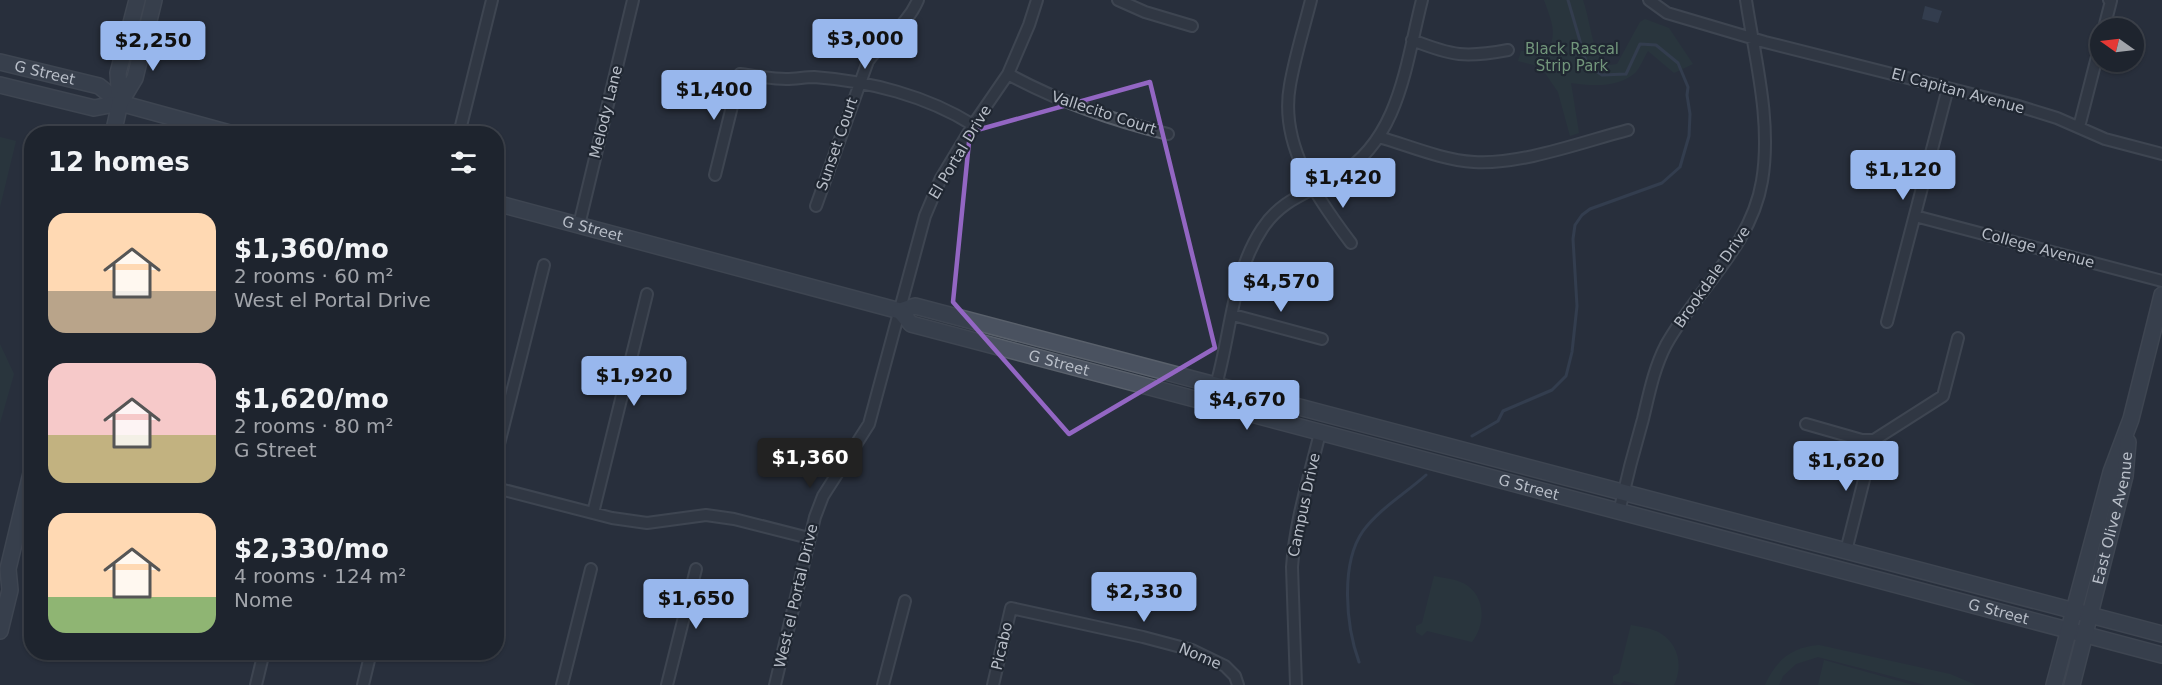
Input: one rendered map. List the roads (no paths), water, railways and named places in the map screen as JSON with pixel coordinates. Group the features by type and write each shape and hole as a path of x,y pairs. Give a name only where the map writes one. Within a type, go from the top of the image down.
{"street":[{"path":"120,103 118,73 137,0"},
{"path":"114,126 120,103 135,78 154,0"},
{"path":"461,126 492,0"},
{"name":"Melody Lane","path":"579,225 633,0"},
{"name":"Sunset Court","path":"816,206 858,83 868,61 876,49 907,21 918,0"},
{"name":"El Portal Drive","path":"900,310 933,194 973,125 1008,74 1037,0"},
{"path":"1118,0 1145,12 1192,26"},
{"path":"1311,0 1290,85 1288,110 1291,138 1313,189 1351,243"},
{"path":"1216,385 1247,259 1262,229 1276,211 1294,197 1350,168 1366,154 1379,137 1395,106 1422,0"},
{"name":"El Capitan Avenue","path":"1649,0 1667,13 2036,111 2104,139 2162,154"},
{"name":"Brookdale Drive","path":"1619,512 1651,387 1665,347 1682,319 1747,231 1762,183 1765,134 1746,0"},
{"path":"2106,18 2110,0"},
{"path":"1412,40 1446,53 1464,56 1508,50"},
{"name":"G Street","path":"0,62 99,86 120,103 204,126"},
{"path":"2079,127 2093,72"},
{"path":"715,175 740,74 785,79 811,77 858,83 935,105 973,125"},
{"name":"Vallecito Court","path":"1008,74 1078,107 1168,134"},
{"name":"G Street","path":"0,85 94,108 120,103"},
{"path":"1887,322 1948,88"},
{"path":"1379,137 1451,158 1491,163 1511,161 1628,130"},
{"name":"G Street","path":"504,205 900,310 915,306 2162,634"},
{"name":"College Avenue","path":"1915,216 2162,281"},
{"path":"504,424 544,265"},
{"path":"593,513 647,294"},
{"name":"East Olive Avenue","path":"2054,685 2111,472 2131,418 2162,295"},
{"name":"G Street","path":"900,310 911,324 2162,656"},
{"name":"West el Portal Drive","path":"776,685 809,538 823,496 869,424 900,310"},
{"path":"1233,315 1322,339"},
{"path":"1806,424 1862,440 1874,440 1942,396 1958,338"},
{"name":"East Olive Avenue","path":"2072,685 2125,476 2131,418"},
{"name":"Campus Drive","path":"1296,685 1293,549 1320,433"},
{"path":"1840,571 1874,440"},
{"path":"504,490 612,518 646,523 706,515 734,519 809,538"},
{"path":"0,631 10,590 4,575 24,499"},
{"path":"562,685 591,569"},
{"path":"667,685 696,569"},
{"path":"883,685 905,601"},
{"name":"Picabo","path":"993,685 1011,608"},
{"name":"Nome","path":"1011,608 1192,650 1225,666 1235,676 1238,685"},
{"path":"256,685 262,660"},
{"path":"363,685 369,660"}],"water":[{"path":"1925,6 1942,11 1938,23 1922,19"}],"waterway":[{"path":"1472,436 1498,421 1503,411 1552,390 1566,376 1572,352 1577,306 1573,239 1575,225 1590,209 1662,183 1680,167 1689,136 1688,87 1678,63 1656,45 1640,44 1626,74 1602,75 1587,65 1568,0"},
{"path":"1359,662 1348,613 1348,577 1356,545 1369,523 1426,475"}],"park label":[{"name":"Black Rascal Strip Park","path":"1572,58"}]}
